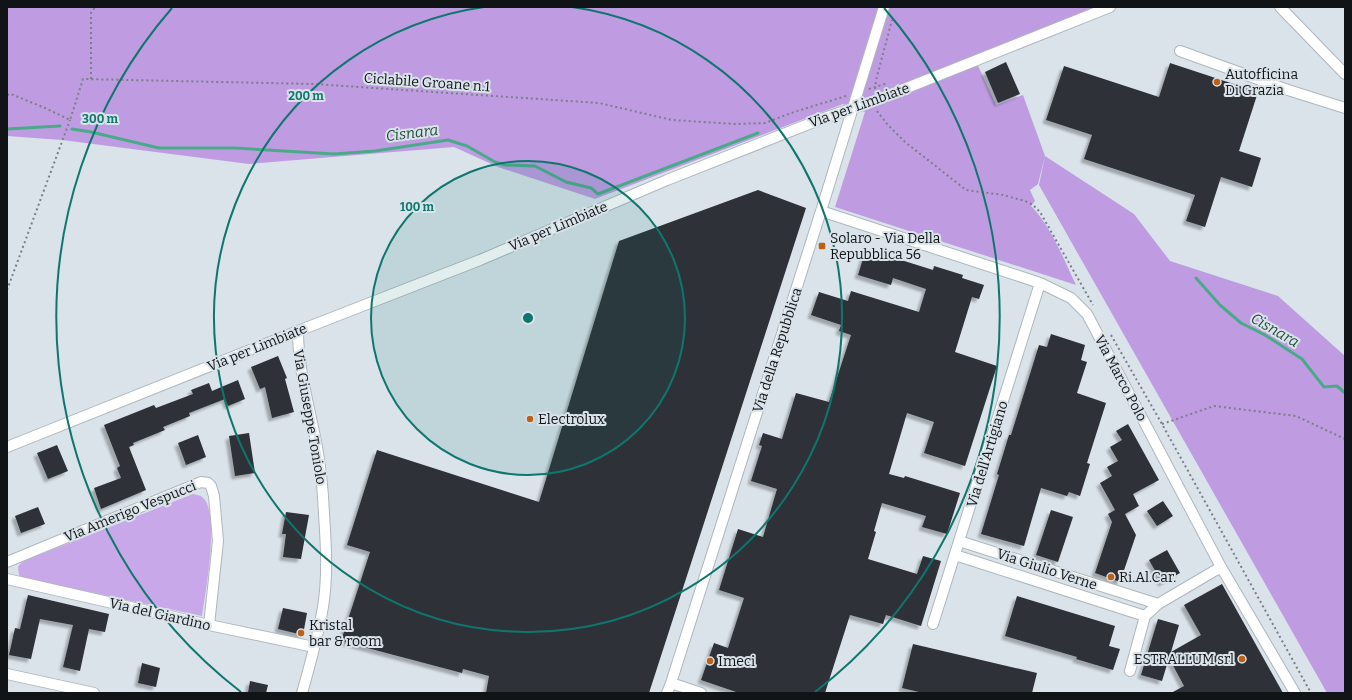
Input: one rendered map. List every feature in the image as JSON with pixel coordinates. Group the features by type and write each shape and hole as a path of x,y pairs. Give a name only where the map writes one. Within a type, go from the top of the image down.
{"street":[{"name":"Via della Repubblica","path":"667,693 821,211 884,7"},
{"name":"Via per Limbiate","path":"7,447 480,260 667,180 824,118 874,101 1110,7"},
{"path":"1280,7 1345,74"},
{"path":"1180,51 1288,90 1345,108"},
{"name":"Via Marco Polo","path":"821,211 1040,283 1071,298 1087,314 1221,568 1295,693"},
{"name":"Via dell'Artigiano","path":"933,624 1040,283"},
{"name":"Via Giuseppe Toniolo","path":"298,331 298,349 302,375 317,447 322,480 327,555 323,606 302,693"},
{"name":"Via Amerigo Vespucci","path":"7,562 166,496 205,482 210,486 214,496 218,541 209,625"},
{"name":"Via Giulio Verne","path":"959,541 1158,604"},
{"name":"Via Giulio Verne","path":"955,555 1145,616"},
{"path":"1130,672 1145,616 1158,604 1221,568"},
{"name":"Via del Giardino","path":"7,579 209,625 314,647"},
{"path":"7,674 94,693"},
{"path":"671,683 701,693"}],"path":[{"path":"7,290 70,120 83,78 91,79 91,13 95,7"},
{"name":"Ciclabile Groane n.1","path":"91,79 314,84 600,103 672,120 734,124 765,123 834,99 875,88 894,14"},
{"path":"7,94 11,94 45,108 70,120"},
{"path":"1162,424 1214,406 1296,416 1345,439"}],"shaded area":[{"path":"7,7 1096,7 975,59 996,105 1023,95 1045,156 1038,184 1030,190 1035,201 1031,206 1051,233 1076,285 835,207 865,112 843,104 595,199 498,167 454,147 249,164 62,140 7,136"},
{"path":"1045,156 1134,214 1170,261 1278,296 1345,356 1345,693 1327,693 1039,185"},
{"path":"193,494 202,497 208,505 210,518 210,553 202,616 23,578 19,575 18,567 26,560"}],"building":[{"path":"1006,62 1020,94 998,103 985,72"},
{"path":"1170,63 1258,92 1239,151 1261,158 1252,187 1221,177 1205,227 1186,221 1195,195 1084,159 1092,135 1046,120 1064,66 1159,97"},
{"name":"Electrolux","path":"758,190 806,208 649,693 486,693 489,676 463,669 462,673 341,641 370,552 347,545 377,450 539,502 619,241"},
{"path":"866,249 933,270 934,266 963,275 962,278 984,285 979,299 972,297 955,352 997,366 965,466 924,453 934,422 907,413 889,474 904,478 905,476 960,493 947,534 922,527 926,516 882,503 874,531 876,532 868,559 917,574 923,556 941,561 921,626 886,615 883,624 850,615 825,693 739,693 701,680 714,643 728,648 744,598 719,590 738,529 763,537 777,489 751,481 762,446 759,445 763,433 782,439 796,393 829,402 851,335 839,331 841,325 811,315 819,292 848,301 851,291 919,312 926,289 893,278 891,285 858,275"},
{"path":"1051,334 1085,345 1081,360 1087,362 1077,393 1106,403 1087,463 1090,464 1080,496 1069,492 1067,496 1041,488 1024,546 981,534 999,475 997,474 1009,435 1011,435 1039,345 1047,347"},
{"path":"278,356 287,378 285,379 294,412 272,418 265,387 260,389 251,367"},
{"path":"238,380 245,399 228,406 225,399 189,413 190,416 163,427 165,430 133,443 134,445 129,447 146,490 101,509 94,488 121,478 117,468 120,466 104,425 154,405 156,408 193,394 191,390 209,383 212,391"},
{"path":"1128,424 1159,480 1133,494 1139,506 1125,514 1136,535 1120,582 1095,573 1112,522 1108,514 1115,510 1100,483 1112,476 1107,467 1118,461 1110,447 1122,440 1116,431"},
{"path":"249,433 255,473 235,476 229,436"},
{"path":"198,435 206,457 186,465 178,443"},
{"path":"57,445 68,471 48,479 37,453"},
{"path":"1163,501 1173,516 1157,526 1147,511"},
{"path":"38,507 45,524 21,533 15,516"},
{"path":"1051,510 1073,517 1058,562 1036,555"},
{"path":"286,512 309,515 301,559 283,557 286,534 282,534"},
{"path":"1167,550 1180,573 1162,583 1149,560"},
{"path":"1222,584 1283,693 1171,693 1184,686 1169,658 1162,681 1141,675 1158,619 1179,625 1171,652 1201,635 1184,605"},
{"path":"28,595 109,614 105,632 89,629 80,671 63,667 73,625 40,619 31,659 9,655 15,628 20,629"},
{"path":"1017,596 1115,626 1109,646 1120,649 1113,670 1076,659 1077,657 1005,636"},
{"path":"283,608 307,613 303,635 278,629"},
{"path":"913,644 1037,673 1032,693 923,693 902,688"},
{"path":"142,663 160,668 156,687 138,683"},
{"path":"250,681 268,685 266,693 248,693"}],"waterway":[{"name":"Cisnara","path":"7,129 60,126"},
{"name":"Cisnara","path":"72,129 159,148 235,148 334,154 375,151 448,140 467,146 495,162 505,165 535,166 566,182 591,188 598,194 758,133"},
{"name":"Cisnara","path":"1196,278 1220,305 1241,323 1265,335 1302,359 1324,387 1337,386 1345,393"}],"place":[{"name":"Autofficina Di Grazia","path":"1217,82"},
{"name":"Solaro - Via Della Repubblica 56","path":"822,246"},
{"name":"Electrolux","path":"530,419"},
{"name":"Ri.Al.Car.","path":"1111,577"},
{"name":"Kristal bar & room","path":"301,633"},
{"name":"ESTRALLUM srl","path":"1242,659"},
{"name":"Imeci","path":"710,661"}]}
